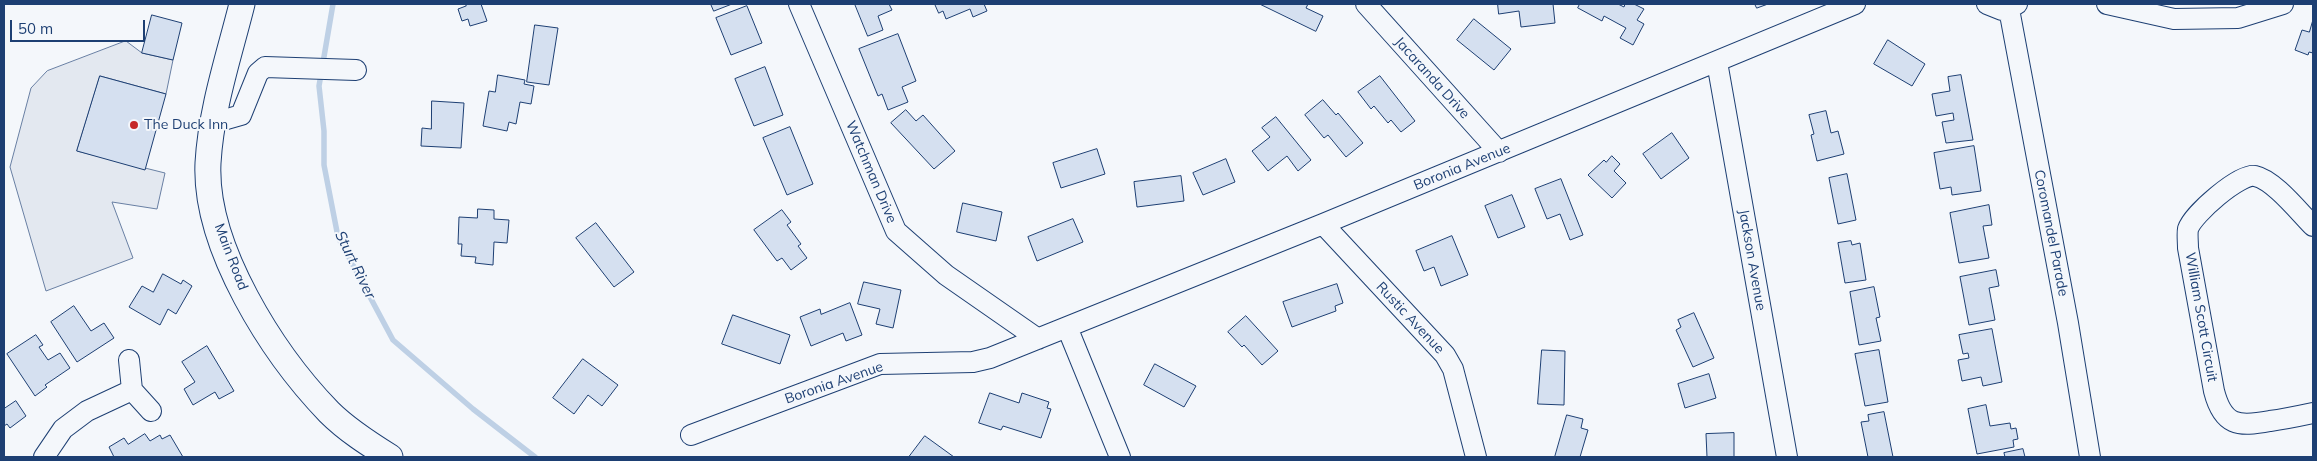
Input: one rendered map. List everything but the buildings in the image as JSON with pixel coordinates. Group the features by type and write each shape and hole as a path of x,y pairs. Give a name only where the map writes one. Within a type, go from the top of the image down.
{"main road":[{"name":"Main Road","path":"242,4 213,123 208,164 210,196 223,244 238,282 297,376 330,414 366,443 390,457"}],"street":[{"name":"Watchman Drive","path":"799,4 896,231 946,275 1038,339"},
{"name":"Jacaranda Drive","path":"1366,4 1499,152"},
{"name":"Boronia Avenue","path":"691,435 880,364 973,362 990,358 1499,152 1855,4"},
{"path":"1987,4 1995,9 2013,6"},
{"path":"2107,4 2174,19 2238,18 2283,4"},
{"name":"Coromandel Parade","path":"2013,6 2090,457"},
{"name":"Jackson Avenue","path":"1717,62 1787,457"},
{"path":"213,123 242,115 258,73 264,66 356,70"},
{"name":"William Scott Circuit","path":"2313,226 2269,182 2257,176 2249,176 2238,180 2196,216 2188,229 2188,248 2214,390 2222,413 2237,424 2249,425 2313,413"},
{"name":"Rustic Avenue","path":"1323,224 1445,355 1453,369 1476,457"},
{"path":"1067,327 1120,457"},
{"path":"129,360 132,390 151,411"},
{"path":"44,457 63,429 87,411 132,390"}],"shaded area":[{"path":"126,41 142,53 173,60 166,94 100,76 77,151 165,173 157,209 112,202 133,258 46,291 10,167 31,88 47,71"}],"waterway":[{"name":"Sturt River","path":"333,4 319,86 324,131 324,165 338,237 393,340 473,409 535,457"}],"place":[{"name":"The Duck Inn","path":"134,125"}]}
